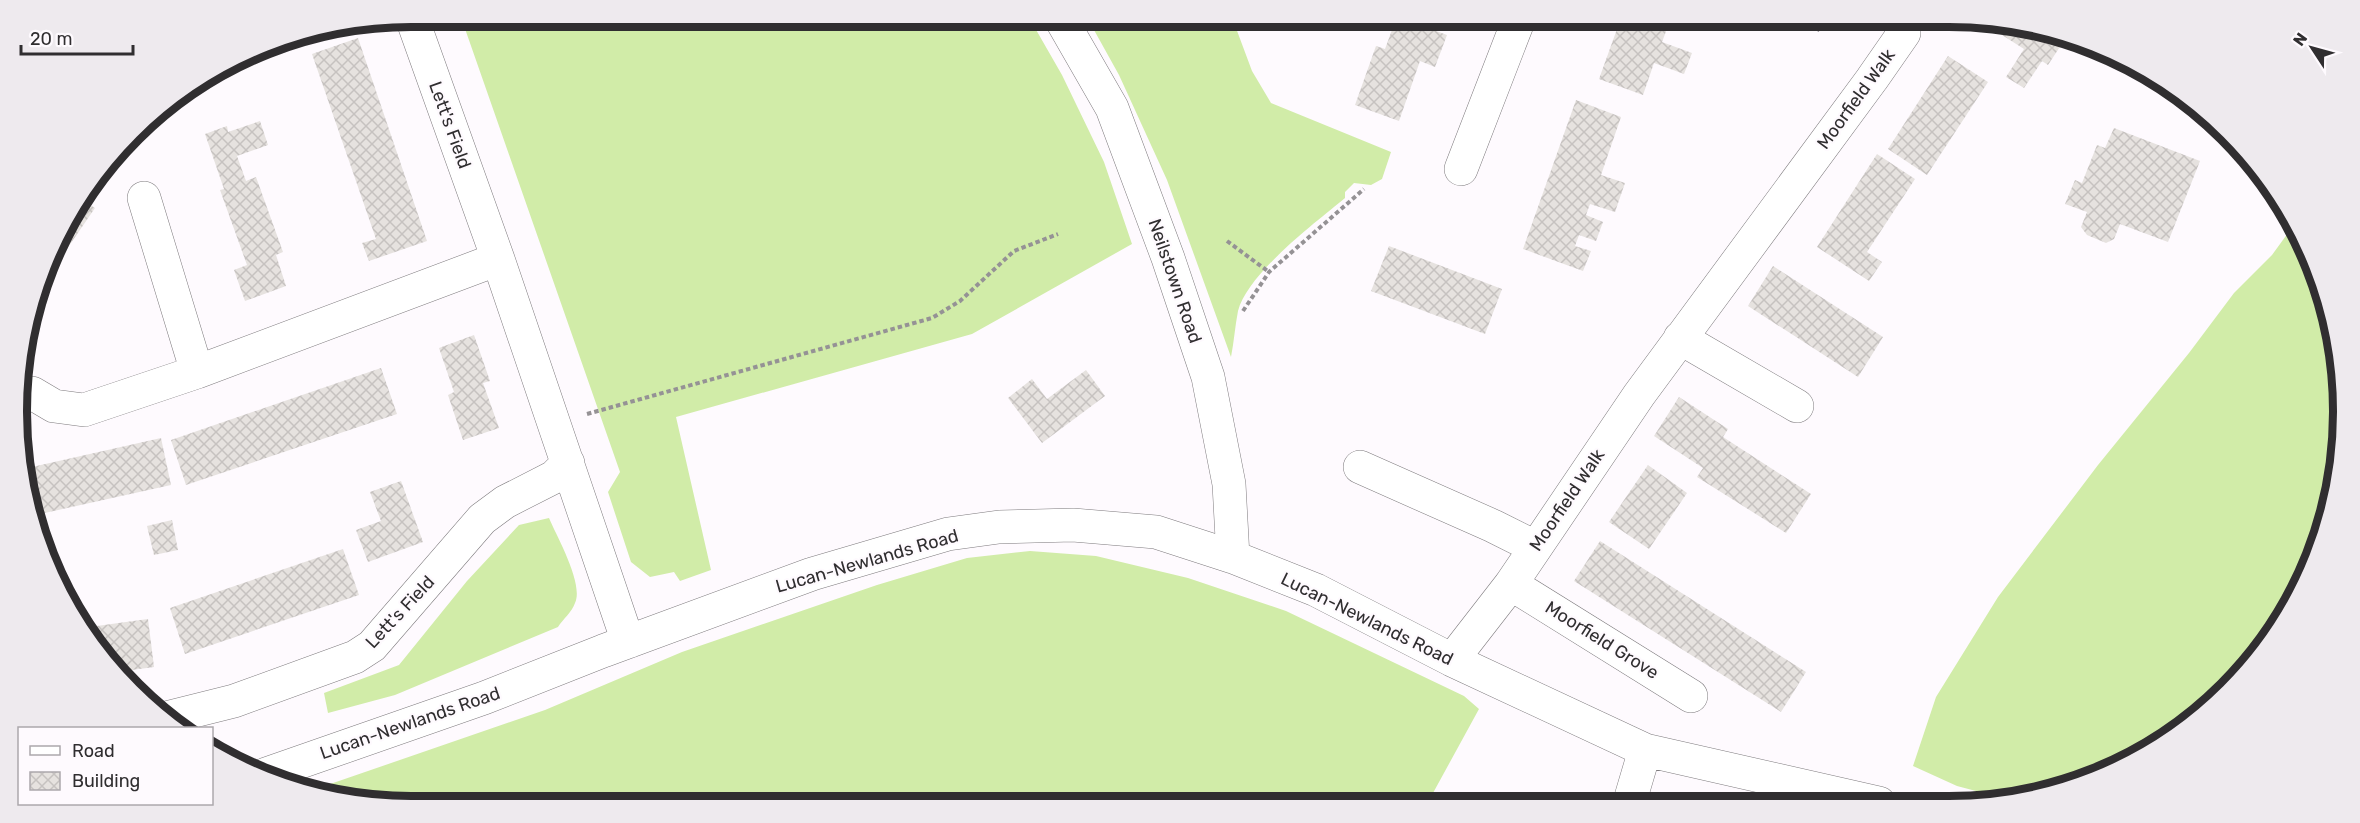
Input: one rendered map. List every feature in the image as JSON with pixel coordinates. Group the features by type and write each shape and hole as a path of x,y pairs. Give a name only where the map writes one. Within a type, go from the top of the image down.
{"street":[{"name":"Lett's Field","path":"415,27 498,259 628,642"},
{"name":"Neilstown Road","path":"1065,27 1112,108 1168,258 1208,377 1229,484 1233,557"},
{"path":"1461,169 1516,27"},
{"name":"Moorfield Walk","path":"1452,660 1511,584 1680,338 1904,33"},
{"path":"144,198 197,372"},
{"path":"32,393 54,406 84,410 197,372 498,259"},
{"path":"1680,338 1797,406"},
{"name":"Lett's Field","path":"175,716 234,701 355,657 372,646 482,519 505,502 554,477 568,463"},
{"path":"1360,467 1535,547"},
{"name":"Lucan-Newlands Road","path":"275,771 484,698 812,574 948,534 999,527 1073,525 1156,532 1233,557 1316,590 1452,660 1645,750 1843,796"},
{"name":"Moorfield Grove","path":"1511,584 1692,696"},
{"path":"1631,796 1645,750"}],"path":[{"path":"1817,31 1819,27"},
{"path":"1243,311 1269,272 1364,189"},
{"path":"586,414 932,318 960,301 1014,251 1058,234"},
{"path":"1227,241 1269,272"}],"green space":[{"path":"464,27 1034,27 1062,75 1104,162 1132,244 972,334 676,417 711,570 680,581 674,572 650,577 631,562 608,492 620,472"},
{"path":"1092,27 1236,27 1252,71 1271,103 1391,152 1382,179 1371,185 1354,183 1345,192 1345,198 1284,250 1255,281 1244,296 1238,311 1231,357 1167,180 1119,75"},
{"path":"2288,232 2313,288 2330,361 2332,437 2326,487 2313,535 2293,582 2254,646 2202,701 2183,717 2119,756 2072,776 2024,789 1987,794 1957,786 1913,766 1936,697 1998,597 2098,465 2189,353 2234,293 2272,255"},
{"path":"549,518 573,573 577,595 574,606 558,627 395,695 328,713 324,693 399,665 467,581 519,525"},
{"path":"1030,551 1096,556 1188,578 1286,611 1464,696 1479,709 1431,796 412,796 361,793 324,786 545,710 682,652 877,585 967,558"}],"building":[{"path":"1393,27 1426,27 1447,35 1435,67 1420,61 1399,121 1355,105 1376,46 1385,49"},
{"path":"1618,27 1668,27 1662,42 1692,53 1684,74 1654,63 1643,95 1599,79"},
{"path":"1994,30 2024,34 2062,44 2048,65 2042,61 2024,88 2006,77 2024,49"},
{"path":"358,38 427,241 369,261 362,243 376,239 312,54"},
{"path":"1948,56 1988,82 1927,175 1888,149"},
{"path":"1576,100 1621,117 1601,175 1625,183 1615,212 1590,204 1586,215 1603,222 1596,241 1579,235 1575,246 1591,251 1583,271 1523,249"},
{"path":"260,121 268,145 237,156 246,181 256,177 283,252 276,255 286,286 245,301 234,270 247,265 220,190 224,189 205,134 227,126 228,132"},
{"path":"2114,128 2200,161 2168,242 2120,224 2114,239 2106,243 2087,235 2081,227 2087,212 2065,204 2075,180 2082,183 2097,145 2105,148"},
{"path":"1877,154 1915,179 1867,252 1882,262 1869,281 1817,247"},
{"path":"88,204 95,208 55,266"},
{"path":"1389,246 1502,289 1485,334 1371,291"},
{"path":"1773,266 1883,337 1858,377 1748,306"},
{"path":"474,335 490,381 483,383 499,428 463,440 448,395 454,392 439,348"},
{"path":"381,368 397,414 186,485 171,440"},
{"path":"1086,370 1105,396 1042,443 1008,398 1032,379 1047,399"},
{"path":"1679,397 1728,429 1723,437 1811,494 1786,533 1697,477 1703,468 1654,436"},
{"path":"161,438 171,485 41,514 31,467"},
{"path":"1648,465 1687,493 1649,549 1609,522"},
{"path":"401,481 423,542 368,562 356,530 381,521 370,492"},
{"path":"172,520 178,550 154,555 147,526"},
{"path":"1600,541 1806,672 1781,712 1574,581"},
{"path":"343,549 359,595 185,654 170,608"},
{"path":"148,619 154,667 128,671 106,646 93,626"}]}
